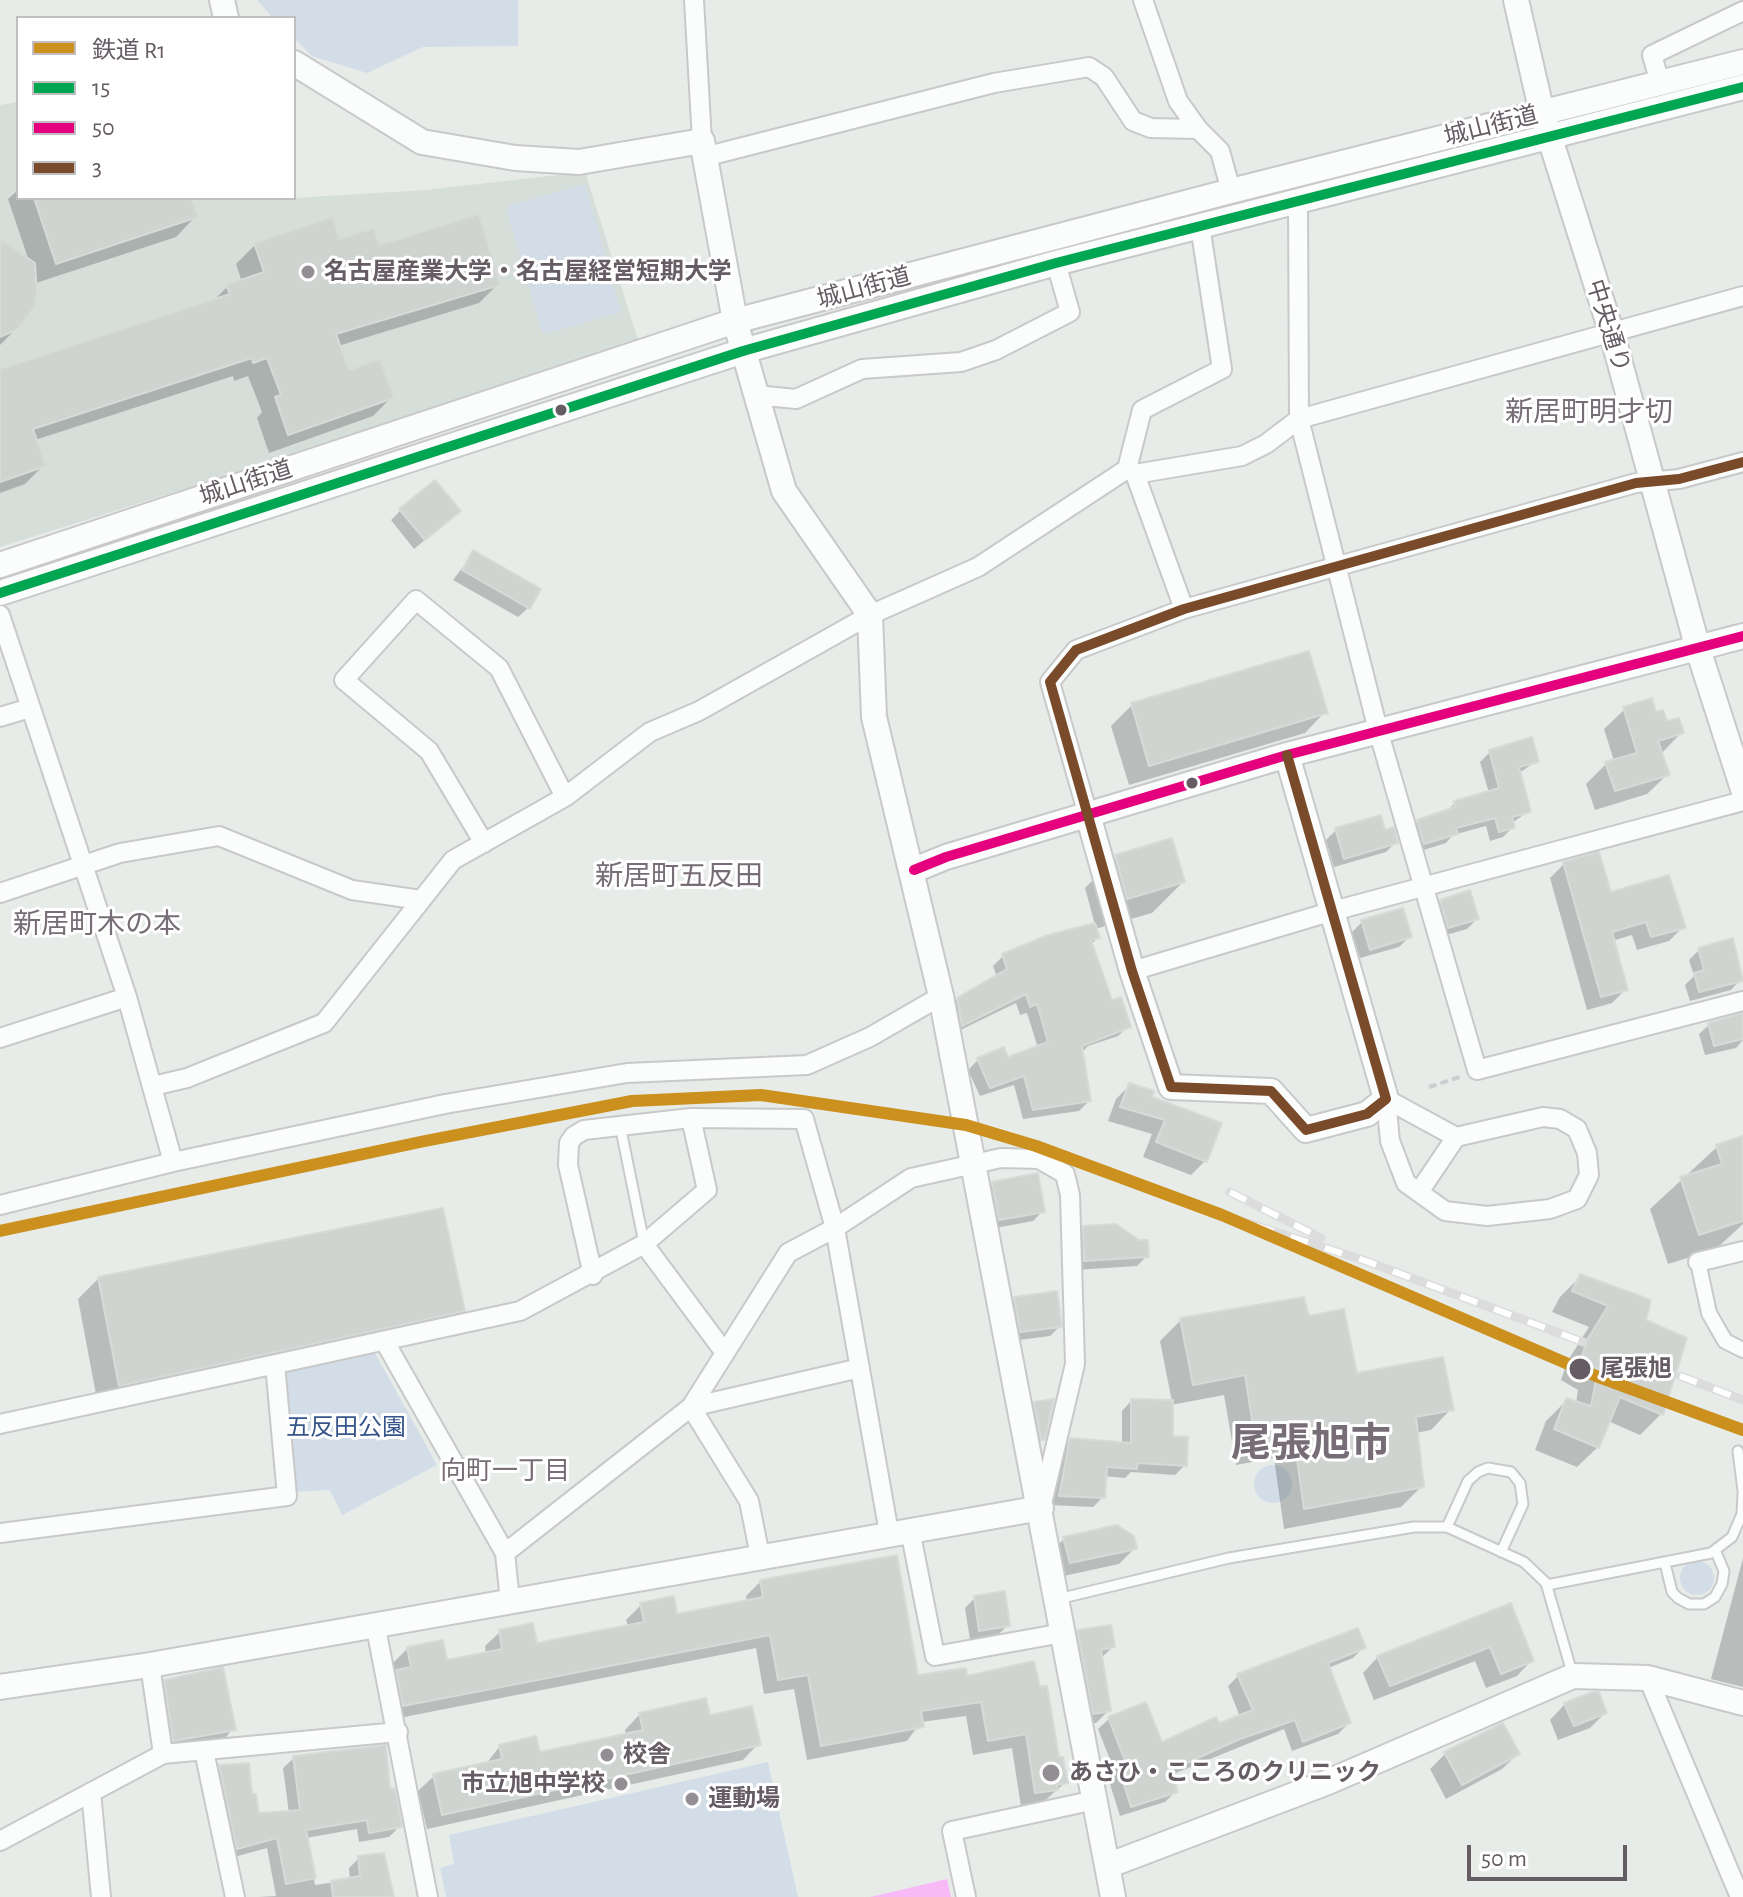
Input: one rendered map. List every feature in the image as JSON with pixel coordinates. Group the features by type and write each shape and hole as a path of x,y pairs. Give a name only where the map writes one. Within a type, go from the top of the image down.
{"street":[{"path":"694,0 703,149 735,321 755,395 784,491 870,615 874,717 914,870 941,996 1113,1897"},
{"path":"1143,0 1178,101 1198,129 1220,151 1231,191"},
{"name":"中央通り","path":"1516,0 1546,124 1612,334 1698,649 1743,789"},
{"path":"1660,83 1652,55 1743,11"},
{"name":"城山街道","path":"0,593 743,351 1056,263 1298,201 1546,124 1660,83 1743,62"},
{"path":"296,64 422,142 515,158 579,162 703,149 994,83 1089,67 1104,77 1133,121 1151,128 1198,129"},
{"name":"城山街道","path":"0,565 735,321 1231,191 1546,124 1743,87"},
{"path":"1298,201 1299,419 1334,569 1378,730 1477,1070 1743,1001"},
{"path":"1184,609 1131,472 1142,410 1222,369 1200,226"},
{"path":"755,395 796,399 862,369 961,362 996,350 1070,312 1056,263"},
{"path":"153,1086 187,1078 324,1023 453,860 565,797 650,732 699,711 870,615 978,567 1131,472 1242,456 1266,444 1299,419 1743,296"},
{"path":"1386,1099 1367,1114 1306,1130 1271,1091 1171,1087 1132,971 1050,682 1076,650 1184,609 1636,483 1653,483 1743,462"},
{"path":"484,843 429,751 344,680 416,600 499,668 565,797"},
{"path":"0,615 127,997 173,1162"},
{"path":"914,870 1287,755 1743,636"},
{"path":"0,717 30,708"},
{"path":"1287,755 1386,1099 1390,1141 1406,1183 1445,1211 1487,1216 1550,1209 1577,1199 1589,1175 1587,1153 1577,1129 1560,1119 1543,1117 1456,1137 1386,1099"},
{"path":"1132,971 1333,911 1743,801"},
{"path":"0,893 120,853 219,836 352,890 421,900"},
{"path":"0,1205 173,1162 445,1104 627,1073 807,1065 870,1037 941,996"},
{"path":"0,1038 127,997"},
{"path":"0,1424 520,1311 593,1275 644,1244 707,1190 691,1118"},
{"path":"593,1275 568,1165 569,1143 584,1130 691,1118 804,1119 835,1228 860,1368 935,1656 1063,1633"},
{"path":"1419,1192 1456,1137"},
{"path":"505,1553 691,1407 788,1253 835,1228 911,1178 1001,1158 1039,1159 1065,1174 1070,1195 1075,1364 1041,1508"},
{"path":"644,1244 725,1353"},
{"path":"1743,1251 1698,1262 1709,1313 1725,1341 1743,1350"},
{"path":"385,1342 505,1553 510,1601"},
{"path":"0,1533 287,1496 275,1364"},
{"path":"691,1407 860,1368"},
{"path":"691,1407 749,1501 760,1556"},
{"path":"0,1687 150,1665 1041,1508"},
{"path":"375,1623 428,1897"},
{"path":"150,1665 163,1754"},
{"path":"1107,1866 1328,1782 1573,1676 1648,1678 1743,1703"},
{"path":"1648,1678 1740,1897"},
{"path":"0,1841 163,1754 398,1732"},
{"path":"204,1751 235,1897"},
{"path":"91,1792 101,1897"},
{"path":"966,1897 952,1831 1095,1800"}],"lane":[{"path":"620,1125 644,1244"},
{"path":"1547,1585 1665,1563 1715,1550 1732,1537 1742,1514 1738,1451"},
{"path":"1447,1527 1468,1481 1478,1472 1488,1468 1511,1472 1520,1483 1523,1504 1501,1552"},
{"path":"1057,1599 1229,1558 1414,1527 1447,1527 1524,1562 1547,1585 1573,1676"},
{"path":"1665,1563 1672,1592 1689,1604 1704,1604 1715,1597 1722,1584 1724,1571 1715,1550"}],"path":[{"path":"1429,1087 1477,1070"}],"shaded area":[{"name":"名古屋産業大学・名古屋経営短期大学","path":"16,102 16,200 296,200 425,190 585,172 640,346 0,547 0,105"},
{"path":"947,1879 951,1897 870,1897"}],"green space":[{"path":"257,0 518,0 518,46 423,47 367,73 312,56 296,40 296,16 271,16"},
{"path":"585,184 621,312 543,334 506,207"},
{"name":"五反田公園","path":"375,1353 437,1465 342,1515 330,1490 293,1492 278,1372"},
{"path":"1273,1465 1286,1471 1292,1484 1286,1497 1273,1503 1260,1497 1254,1484 1260,1471"},
{"path":"1697,1561 1709,1566 1714,1578 1709,1590 1697,1595 1685,1590 1680,1578 1685,1566"},
{"name":"運動場","path":"768,1762 798,1897 446,1897 440,1868 454,1864 449,1835"}],"building":[{"path":"35,200 192,200 198,217 56,264"},
{"path":"479,214 500,285 336,334 349,370 380,359 394,398 288,435 275,397 281,395 267,358 253,363 252,358 33,429 46,466 0,482 0,369 230,294 226,285 264,272 254,243 333,217 339,239 374,228 379,245"},
{"path":"0,239 35,263 37,294 35,306 18,329 0,337"},
{"path":"435,480 461,511 425,540 399,509"},
{"path":"473,550 541,589 530,609 462,570"},
{"path":"1309,651 1328,713 1149,766 1131,703"},
{"path":"1652,698 1656,712 1663,710 1667,721 1679,718 1684,733 1658,741 1670,775 1615,791 1605,762 1637,753 1623,707"},
{"path":"1532,737 1539,762 1519,767 1531,812 1512,817 1515,828 1499,832 1495,818 1456,828 1458,834 1424,844 1417,820 1455,807 1454,801 1499,788 1489,750"},
{"path":"1381,815 1385,830 1394,827 1398,843 1344,859 1335,828"},
{"path":"1172,838 1185,882 1127,899 1115,855"},
{"path":"1599,852 1611,892 1669,875 1686,928 1651,937 1646,922 1612,932 1628,990 1601,997 1563,862"},
{"path":"1470,890 1479,919 1448,928 1440,900"},
{"path":"1403,908 1412,937 1370,950 1361,920"},
{"path":"1095,923 1100,938 1091,940 1112,1000 1121,997 1131,1027 1082,1046 1091,1101 1033,1110 1024,1076 990,1088 977,1058 1004,1047 1008,1057 1048,1042 1037,1004 1030,1007 1026,994 962,1026 957,998 1007,969 1002,954 1048,935"},
{"path":"1733,938 1743,981 1699,992 1694,973 1704,970 1698,948"},
{"path":"1743,1013 1743,1039 1714,1046 1708,1023"},
{"path":"1129,1083 1154,1091 1152,1097 1222,1123 1207,1162 1156,1142 1165,1120 1120,1107"},
{"path":"1743,1136 1743,1221 1699,1235 1680,1177 1722,1164 1716,1145"},
{"path":"1038,1173 1045,1212 999,1220 992,1182"},
{"path":"443,1208 465,1311 119,1386 98,1277"},
{"path":"1116,1224 1139,1240 1148,1240 1149,1257 1084,1261 1083,1226"},
{"path":"1580,1274 1651,1300 1646,1320 1687,1338 1663,1415 1620,1397 1599,1448 1554,1429 1566,1398 1591,1406 1598,1370 1581,1359 1587,1340 1608,1306 1572,1291"},
{"path":"1057,1291 1062,1327 1020,1332 1014,1297"},
{"path":"1304,1297 1309,1316 1344,1309 1357,1373 1443,1357 1454,1410 1416,1417 1424,1487 1304,1509 1294,1438 1256,1445 1245,1375 1193,1385 1180,1318"},
{"path":"1054,1399 1045,1440 1041,1440 1034,1402"},
{"path":"1131,1399 1173,1400 1173,1436 1188,1437 1187,1466 1138,1463 1137,1469 1107,1467 1105,1498 1059,1496 1070,1438 1131,1443"},
{"path":"1117,1525 1134,1536 1137,1549 1070,1563 1063,1537"},
{"path":"897,1555 918,1675 966,1668 967,1676 1034,1661 1040,1687 1047,1686 1059,1757 1063,1757 1068,1783 1057,1785 1058,1790 1035,1793 1026,1734 988,1741 981,1702 921,1711 924,1727 821,1746 808,1675 778,1680 770,1635 403,1706 396,1670 411,1667 407,1647 443,1640 447,1660 502,1649 499,1630 533,1623 537,1643 644,1622 640,1603 674,1596 677,1614 763,1597 760,1580"},
{"path":"1005,1591 1010,1626 979,1631 974,1596"},
{"path":"1511,1603 1534,1661 1501,1674 1490,1647 1390,1686 1377,1656"},
{"path":"1111,1625 1115,1647 1101,1650 1111,1711 1093,1714 1077,1630"},
{"path":"1358,1628 1366,1648 1328,1663 1351,1723 1303,1742 1295,1720 1240,1739 1171,1770 1178,1792 1131,1807 1119,1769 1127,1766 1108,1717 1146,1702 1162,1742 1216,1717 1219,1723 1253,1710 1237,1674"},
{"path":"223,1667 236,1730 173,1741 164,1680"},
{"path":"1599,1692 1607,1713 1574,1726 1564,1703"},
{"name":"校舎","path":"706,1698 710,1715 752,1706 761,1745 442,1815 433,1774 502,1759 499,1745 536,1736 540,1752 643,1730 639,1713"},
{"path":"1503,1723 1520,1754 1462,1785 1444,1752"},
{"path":"386,1745 390,1789 395,1788 402,1827 369,1833 367,1820 306,1830 316,1878 286,1884 277,1838 237,1849 219,1765 249,1763 252,1794 256,1794 259,1813 300,1810 293,1756"},
{"path":"384,1853 394,1897 333,1897 331,1881 360,1876 358,1856"}],"railway":[{"path":"1230,1192 1321,1238"},
{"path":"1222,1215 1363,1260 1583,1342"},
{"path":"1680,1376 1743,1400"}],"rail line":[{"name":"R1","path":"0,1231 425,1141 632,1101 761,1095 966,1125 1036,1146 1222,1215 1596,1376 1743,1430"}],"transit line":[{"name":"15","path":"0,593 743,351 1056,263 1743,87"},
{"name":"3","path":"1287,755 1386,1099 1367,1114 1306,1130 1271,1091 1171,1087 1132,971 1050,682 1076,650 1184,609 1636,483 1679,479 1743,462"},
{"name":"50","path":"914,870 946,857 1287,755 1743,636"}],"place":[{"name":"名古屋産業大学・名古屋経営短期大学","path":"308,272"},
{"name":"尾張旭","path":"1580,1369"},
{"name":"校舎","path":"607,1755"},
{"name":"あさひ・こころのクリニック","path":"1051,1773"},
{"name":"市立旭中学校","path":"621,1784"},
{"name":"運動場","path":"692,1799"}],"district":[{"name":"新居町明才切","path":"1589,413"},
{"name":"新居町五反田","path":"679,877"},
{"name":"新居町木の本","path":"97,925"},
{"name":"尾張旭市","path":"1311,1444"},
{"name":"向町一丁目","path":"505,1471"}]}
